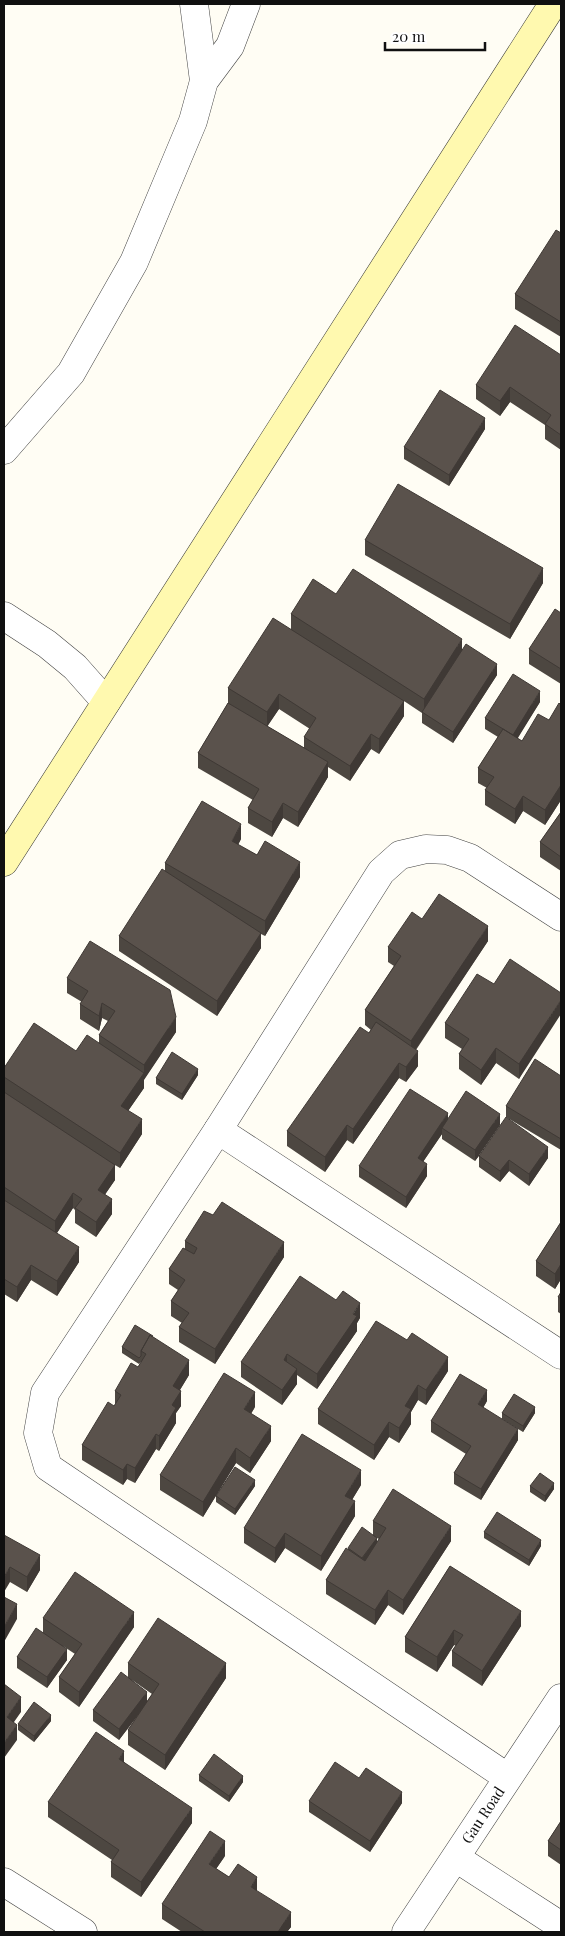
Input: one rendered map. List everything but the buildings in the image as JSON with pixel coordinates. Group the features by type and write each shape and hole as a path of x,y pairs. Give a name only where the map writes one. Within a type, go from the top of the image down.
{"main road":[{"path":"4,862 553,4"}],"street":[{"path":"194,4 204,81"},
{"path":"4,473 6,448 71,373 134,262 193,121 204,81 230,46 246,4"},
{"path":"4,616 47,644 75,667 106,702"},
{"path":"507,1777 48,1467 38,1434 45,1393 218,1130 381,872 400,855 426,849 447,850 470,858 561,917"},
{"path":"218,1130 561,1355"},
{"name":"Gau Road","path":"406,1932 561,1698"},
{"path":"456,1858 561,1926"},
{"path":"4,1882 83,1932"}]}
